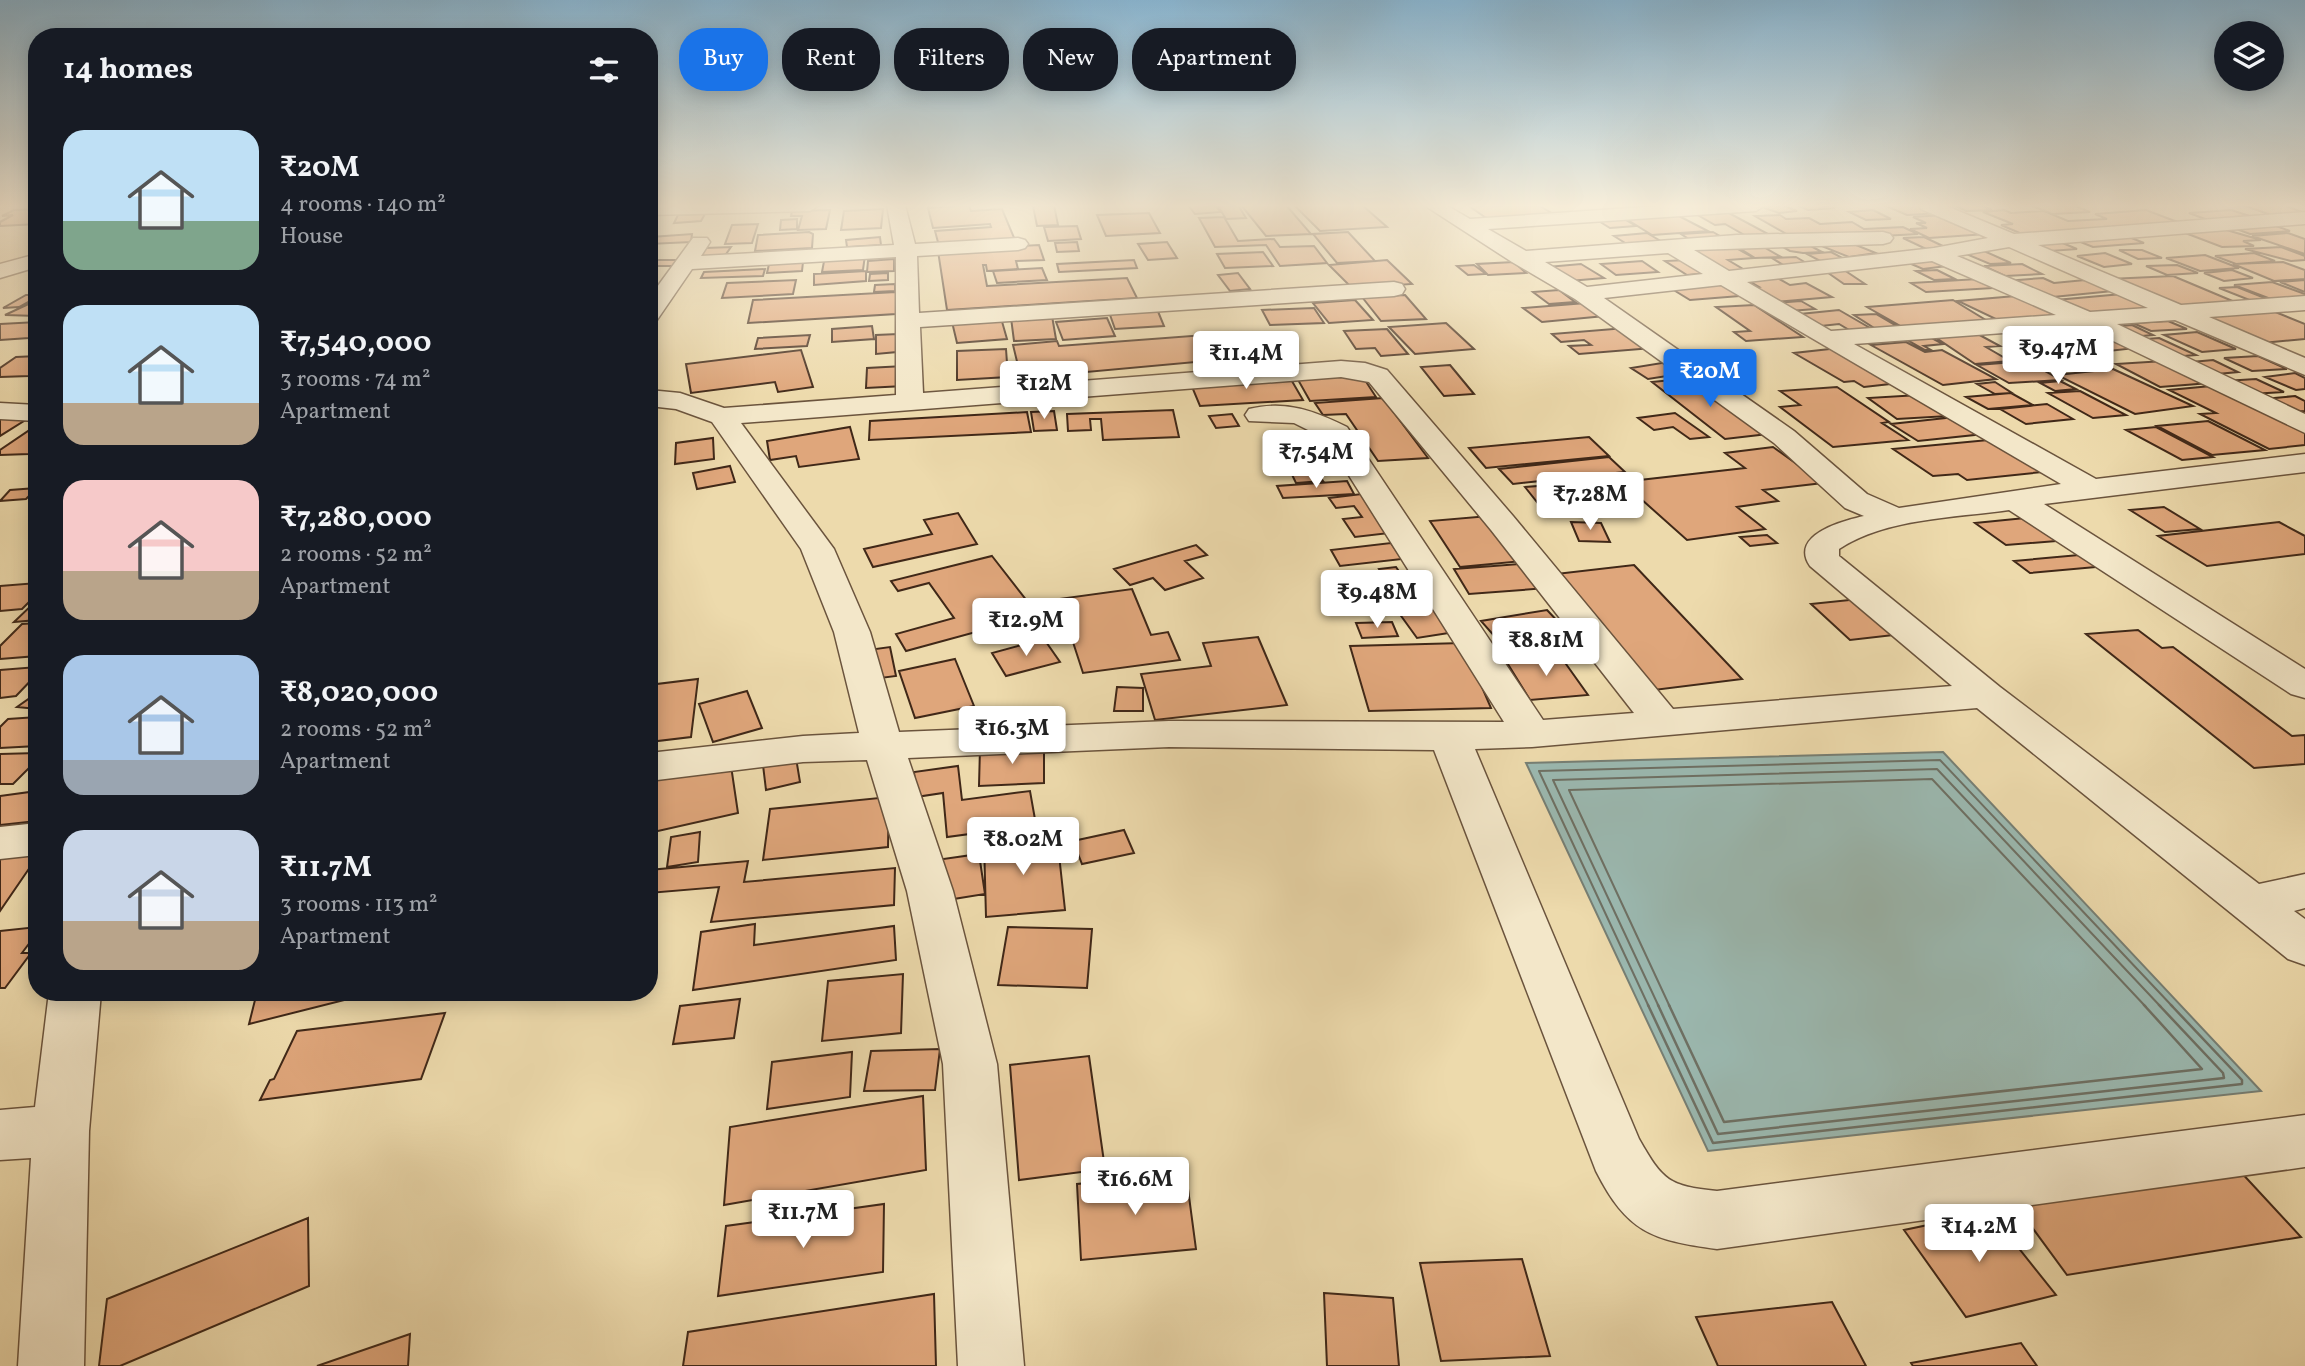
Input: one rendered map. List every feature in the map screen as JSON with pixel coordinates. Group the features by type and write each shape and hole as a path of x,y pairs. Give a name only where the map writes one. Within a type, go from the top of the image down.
{"street":[{"path":"658,302 680,269"},
{"path":"906,269 910,402"},
{"path":"1538,269 1583,294 1784,437 1856,501 1896,517"},
{"path":"1709,269 2090,488"},
{"path":"1583,294 1811,269"},
{"path":"1969,269 2089,320 2305,425"},
{"path":"2073,269 2305,368"},
{"path":"906,321 1394,289"},
{"path":"1827,338 2305,303"},
{"path":"658,399 680,401 722,416 1341,369 1365,371 1378,376 1502,523 1662,722"},
{"path":"0,411 28,413"},
{"path":"1259,415 1298,415 1337,433 1532,734"},
{"path":"722,416 817,549 852,632 883,746 930,891 970,1064 991,1366"},
{"path":"2305,463 2090,488 1896,517 1832,537 1822,545 1822,559 1986,695 2305,946"},
{"path":"2014,499 2305,686"},
{"path":"658,766 803,749 1169,734 1450,737 1532,734 1986,695"},
{"path":"1450,737 1616,1153 1634,1187 1655,1207 1684,1216 1717,1220 2305,1141"},
{"path":"0,843 28,840"},
{"path":"2253,903 2305,891"},
{"path":"51,1366 61,1131 74,1001"},
{"path":"0,1135 61,1131"}],"water":[{"path":"1943,752 2261,1091 1708,1151 1526,763"}],"building":[{"path":"765,269 763,276 701,278 704,272"},
{"path":"768,269 802,269 802,271 767,273"},
{"path":"823,269 863,269 863,270 822,272"},
{"path":"867,269 894,269 894,271 867,272"},
{"path":"941,269 984,269 987,286 1127,278 1137,298 947,310"},
{"path":"987,269 1018,269 987,271"},
{"path":"1042,269 1047,280 997,283 993,271"},
{"path":"1058,269 1122,269 1059,272"},
{"path":"1333,269 1396,269 1412,284 1352,288"},
{"path":"1460,269 1479,269 1486,274 1468,275"},
{"path":"1482,269 1521,269 1526,273 1488,275"},
{"path":"1550,269 1589,269 1604,278 1569,281"},
{"path":"1607,269 1653,269 1658,272 1616,275"},
{"path":"1677,269 1702,269 1710,273 1687,275"},
{"path":"1717,269 1743,269 1748,272 1724,273"},
{"path":"1990,269 2031,269 2042,274 2005,276"},
{"path":"2152,269 2187,269 2198,273 2167,275"},
{"path":"2194,269 2229,269 2200,271"},
{"path":"2244,269 2305,270 2305,279 2274,281"},
{"path":"1824,270 1844,270 1865,284 1844,284"},
{"path":"1937,270 1955,279 1934,280 1916,271"},
{"path":"2232,270 2253,278 2224,281 2204,273"},
{"path":"866,271 866,281 814,285 814,274"},
{"path":"888,273 888,280 869,281 870,274"},
{"path":"1238,273 1250,289 1230,291 1218,275"},
{"path":"1774,276 1790,285 1806,283 1832,297 1776,302 1752,288 1759,287 1744,278"},
{"path":"2173,276 2242,305 2175,309 2109,279"},
{"path":"2043,278 2054,283 2085,280 2113,291 2043,298 2005,281"},
{"path":"1978,279 1994,288 1926,292 1911,283"},
{"path":"796,280 793,294 722,298 727,283"},
{"path":"2305,280 2305,292 2280,282"},
{"path":"2272,282 2305,294 2305,298 2276,301 2234,285"},
{"path":"895,284 895,291 874,292 875,285"},
{"path":"1721,284 1740,296 1690,300 1672,289"},
{"path":"2237,287 2275,302 2257,303 2219,288"},
{"path":"1559,290 1575,302 1549,304 1533,292"},
{"path":"896,292 896,314 748,323 753,300"},
{"path":"2122,294 2159,309 2092,316 2056,300"},
{"path":"28,295 28,302 19,307 3,308"},
{"path":"1405,295 1426,319 1381,321 1362,297"},
{"path":"2027,295 2073,316 2002,322 1958,301"},
{"path":"1355,300 1373,320 1329,323 1313,303"},
{"path":"1953,300 1989,322 1904,328 1867,307"},
{"path":"1801,301 1815,309 1790,311 1776,303"},
{"path":"1586,303 1605,316 1542,322 1523,308"},
{"path":"28,304 28,316 5,315"},
{"path":"1754,305 1803,337 1746,341 1734,332 1750,331 1716,307"},
{"path":"2263,307 2305,324 2305,339 2262,343 2192,313"},
{"path":"1314,308 1324,323 1270,325 1262,310"},
{"path":"1157,309 1164,326 1115,329 1109,312"},
{"path":"1839,310 1877,332 1856,334 1839,324 1821,326 1800,314"},
{"path":"1876,314 1905,331 1882,333 1854,315"},
{"path":"1052,316 1056,339 1014,341 1011,318"},
{"path":"1001,318 1007,339 957,343 952,322"},
{"path":"1107,318 1115,336 1063,340 1056,322"},
{"path":"2168,321 2187,329 2151,331 2133,323"},
{"path":"28,322 28,338 0,340 0,324"},
{"path":"1446,323 1474,349 1415,354 1389,327"},
{"path":"2085,325 2136,348 2090,353 2041,329"},
{"path":"2132,325 2153,335 2131,337 2110,327"},
{"path":"872,326 874,339 832,342 832,329"},
{"path":"1626,328 1653,348 1579,354 1569,346 1591,345 1584,340 1561,342 1552,334"},
{"path":"1387,329 1408,354 1381,356 1375,348 1356,349 1344,331"},
{"path":"2035,330 2088,358 2058,360 2007,332"},
{"path":"1245,332 1264,361 1220,365 1217,360 1021,378 1013,345 1057,341 1059,346"},
{"path":"1974,332 2000,346 1986,347 2010,361 1975,364 1932,335"},
{"path":"2197,332 2236,349 2202,352 2164,335"},
{"path":"898,334 897,352 876,354 876,335"},
{"path":"810,335 807,346 755,349 758,338"},
{"path":"1926,335 1943,344 1924,346 1931,350 1925,350 1902,337"},
{"path":"2159,338 2196,355 2171,357 2134,340"},
{"path":"1906,342 1925,352 1942,350 1996,379 1943,385 1871,345"},
{"path":"1839,348 1899,383 1864,387 1854,381 1844,382 1794,353"},
{"path":"1006,349 1008,377 957,380 957,351"},
{"path":"801,350 813,387 778,392 775,382 691,393 686,364"},
{"path":"28,356 28,376 0,377 0,368 16,357"},
{"path":"2258,356 2287,369 2252,371 2224,358"},
{"path":"2213,360 2238,372 2207,375 2181,363"},
{"path":"2027,361 2061,380 2009,383 1977,365"},
{"path":"2164,361 2210,383 2160,387 2116,364"},
{"path":"1668,362 1686,373 1648,379 1631,368"},
{"path":"1450,365 1474,394 1444,396 1421,367"},
{"path":"904,366 904,386 866,388 867,368"},
{"path":"2113,369 2193,406 2135,414 2057,375"},
{"path":"2295,373 2305,378 2305,389 2296,390 2265,377"},
{"path":"1361,374 1376,397 1310,401 1297,378"},
{"path":"1289,376 1303,400 1200,406 1190,382"},
{"path":"1692,378 1768,434 1725,439 1652,382"},
{"path":"2256,379 2284,392 2251,394 2224,381"},
{"path":"2060,381 2076,389 2055,391 2040,383"},
{"path":"1995,382 2012,393 1995,394 1977,384"},
{"path":"2211,386 2305,428 2305,445 2269,449 2200,414 2216,413 2169,390"},
{"path":"1837,387 1889,422 1882,423 1908,440 1833,447 1780,407 1800,405 1780,391"},
{"path":"2080,391 2126,415 2093,418 2048,393"},
{"path":"2011,393 2033,405 1988,409 1966,397"},
{"path":"1919,395 1949,416 1897,419 1868,398"},
{"path":"2295,396 2305,401 2305,411 2293,412 2264,399"},
{"path":"1383,398 1428,458 1378,461 1346,414 1323,415 1315,403"},
{"path":"2047,404 2073,419 2026,424 2000,409"},
{"path":"1173,410 1179,437 1103,440 1101,419 1090,419 1091,430 1068,431 1067,414"},
{"path":"1054,411 1057,430 1034,431 1031,412"},
{"path":"1027,412 1031,432 869,440 870,421"},
{"path":"1675,413 1709,437 1690,439 1673,427 1654,430 1638,418"},
{"path":"1232,414 1239,426 1216,428 1209,416"},
{"path":"28,416 28,418 0,436 0,417"},
{"path":"1955,417 1984,434 1918,441 1891,424"},
{"path":"2208,421 2265,450 2212,455 2157,426"},
{"path":"850,427 859,459 799,467 796,456 770,460 767,441"},
{"path":"2156,427 2213,457 2182,460 2126,430"},
{"path":"28,431 28,454 0,455 0,450"},
{"path":"1589,437 1609,456 1486,468 1469,448"},
{"path":"713,438 714,459 675,464 676,443"},
{"path":"1999,439 2052,471 1967,480 1958,474 1933,476 1893,449"},
{"path":"1773,447 1823,483 1763,490 1778,501 1737,507 1765,529 1687,540 1622,482 1745,468 1725,453"},
{"path":"1307,452 1323,481 1296,483 1282,454"},
{"path":"1337,452 1349,467 1323,470 1313,455"},
{"path":"1609,457 1625,472 1513,484 1499,469"},
{"path":"730,466 735,482 697,489 693,473"},
{"path":"1347,481 1354,494 1283,498 1277,486"},
{"path":"1592,482 1617,511 1548,516 1525,487"},
{"path":"28,489 28,497 0,501 10,490"},
{"path":"1370,493 1398,532 1355,537 1343,519 1362,517 1354,506 1336,508 1329,498"},
{"path":"2164,507 2200,529 2165,532 2130,510"},
{"path":"958,513 977,544 873,567 864,549 932,534 924,520"},
{"path":"1489,516 1523,561 1460,567 1430,521"},
{"path":"2025,518 2057,541 2006,545 1975,523"},
{"path":"1571,522 1601,523 1610,542 1579,541"},
{"path":"2279,522 2305,536 2305,554 2207,566 2158,536"},
{"path":"1767,535 1777,543 1750,546 1740,537"},
{"path":"1391,543 1402,559 1340,566 1331,550"},
{"path":"1196,545 1207,555 1185,561 1203,578 1165,590 1153,578 1130,585 1114,569"},
{"path":"2079,555 2096,567 2030,573 2014,561"},
{"path":"992,556 1038,615 906,651 896,634 954,618 929,583 898,591 891,581"},
{"path":"1531,563 1548,588 1469,594 1454,569"},
{"path":"1634,565 1742,679 1654,690 1556,574"},
{"path":"1396,567 1411,589 1349,595 1339,580 1383,575 1379,569"},
{"path":"28,584 28,603 22,609 0,611 0,586"},
{"path":"1132,589 1151,635 1168,632 1180,660 1083,673 1059,599"},
{"path":"1423,590 1455,632 1417,638 1386,595"},
{"path":"1869,598 1911,633 1850,640 1811,604"},
{"path":"28,609 28,621 14,622"},
{"path":"1547,610 1579,644 1511,655 1481,621"},
{"path":"1392,622 1398,636 1362,638 1356,623"},
{"path":"22,624 28,624 28,657 0,659 0,646"},
{"path":"2138,630 2162,648 2173,647 2292,736 2305,735 2305,764 2254,768 2086,634"},
{"path":"1258,637 1287,705 1155,720 1141,674 1211,666 1203,643"},
{"path":"1044,639 1060,662 1006,676 992,653"},
{"path":"1463,643 1491,708 1369,711 1350,646"},
{"path":"890,647 896,676 873,679 868,650"},
{"path":"1561,657 1588,695 1530,700 1506,661"},
{"path":"955,659 974,706 915,718 899,671"},
{"path":"28,668 28,683 16,696 0,698 0,670"},
{"path":"698,679 691,737 658,741 658,684"},
{"path":"1117,687 1143,688 1143,711 1114,711"},
{"path":"747,691 762,728 713,742 699,704"},
{"path":"28,699 28,708 17,707"},
{"path":"28,718 28,746 0,748 0,727 8,719"},
{"path":"1044,745 1044,783 979,786 980,748"},
{"path":"28,753 28,769 13,784 0,784 0,754"},
{"path":"796,758 800,782 766,790 763,765"},
{"path":"730,759 738,813 658,831 658,774"},
{"path":"958,766 962,800 1030,791 1036,825 947,837 943,793 916,797 914,772"},
{"path":"28,792 28,822 0,825 0,796"},
{"path":"889,797 888,847 763,860 770,809"},
{"path":"1124,830 1134,853 1082,864 1073,841"},
{"path":"700,832 698,862 667,867 671,837"},
{"path":"1057,836 1065,910 986,917 984,842"},
{"path":"28,845 28,870 0,911 0,849"},
{"path":"979,854 985,894 941,901 936,860"},
{"path":"748,861 744,882 895,868 894,905 711,922 719,887 658,892 658,869"},
{"path":"755,924 754,945 894,926 896,960 693,990 701,932"},
{"path":"1008,927 1092,929 1087,988 998,985"},
{"path":"28,928 28,945 22,953 28,953 28,957 5,988 0,988 0,931"},
{"path":"903,974 901,1033 822,1041 828,981"},
{"path":"740,999 734,1038 673,1044 680,1006"},
{"path":"255,1001 340,1001 249,1024"},
{"path":"445,1013 421,1079 260,1100 270,1080 274,1079 297,1031"},
{"path":"940,1049 935,1090 864,1091 871,1051"},
{"path":"852,1052 850,1097 767,1109 772,1062"},
{"path":"1089,1056 1105,1169 1019,1180 1010,1065"},
{"path":"923,1096 926,1170 724,1205 730,1127"},
{"path":"2238,1169 2301,1237 2067,1275 2015,1204"},
{"path":"1186,1174 1196,1249 1081,1260 1077,1184"},
{"path":"884,1204 883,1272 718,1296 726,1226"},
{"path":"1990,1212 2056,1295 1966,1317 1904,1230"},
{"path":"308,1218 309,1286 120,1366 99,1366 107,1299"},
{"path":"1522,1259 1550,1356 1441,1361 1420,1263"},
{"path":"1324,1293 1393,1298 1399,1366 1327,1366"},
{"path":"934,1294 936,1366 683,1366 688,1332"},
{"path":"1832,1302 1866,1366 1718,1366 1696,1317"},
{"path":"410,1334 408,1366 317,1366"},
{"path":"2021,1343 2037,1366 1913,1366 1911,1363"}]}
